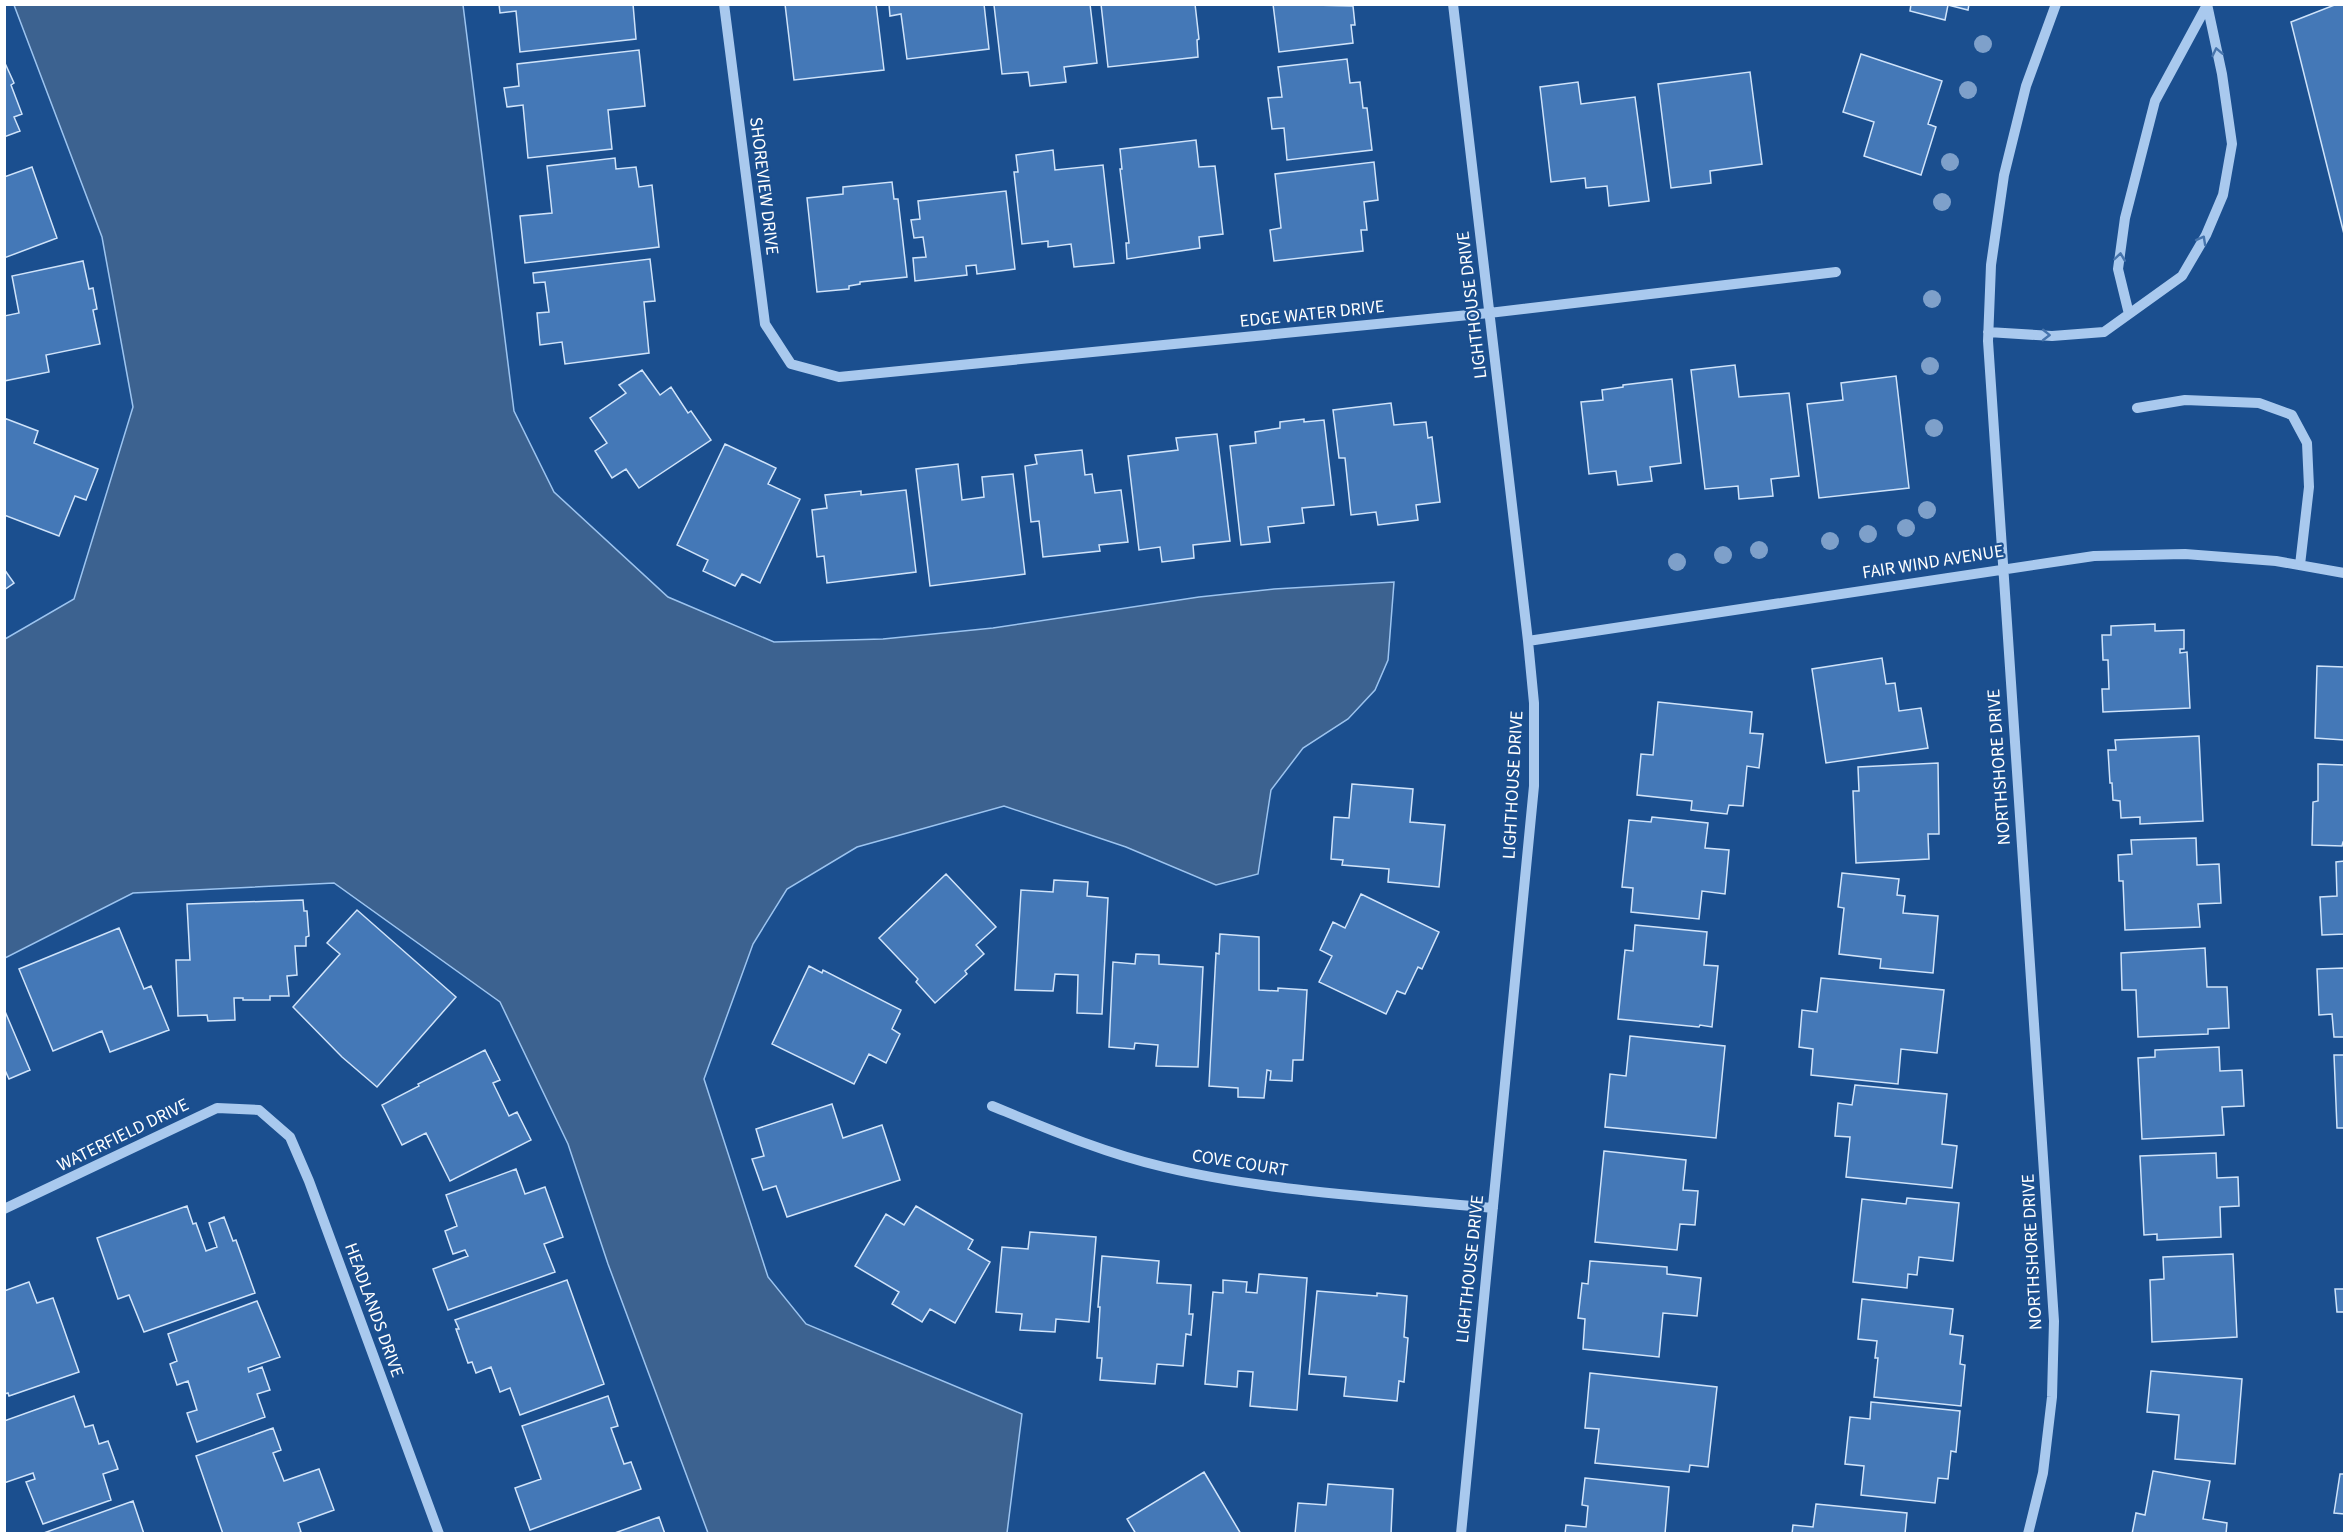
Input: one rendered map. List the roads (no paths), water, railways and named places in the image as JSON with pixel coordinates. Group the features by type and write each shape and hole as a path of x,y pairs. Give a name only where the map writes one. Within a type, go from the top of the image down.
{"street":[{"name":"SHOREVIEW DRIVE","path":"724,4 765,324 791,364"},
{"name":"LIGHTHOUSE DRIVE","path":"1453,4 1534,703 1534,786 1461,1533"},
{"name":"NORTHSHORE DRIVE","path":"2028,1533 2043,1473 2052,1397 2054,1321 2002,569 1988,332 1991,265 2004,175 2026,86 2056,4"},
{"path":"1988,332 2052,336 2104,332 2181,276 2206,235 2223,195 2232,144 2222,74 2207,5"},
{"path":"2129,314 2118,270 2125,218 2155,101 2207,5"},
{"name":"EDGE WATER DRIVE","path":"791,364 840,377 1489,313 1836,272"},
{"path":"2137,408 2185,400 2259,403 2292,415 2307,443 2309,487 2300,565"},
{"name":"FAIR WIND AVENUE","path":"1528,641 2094,556 2185,554 2276,561 2344,573"},
{"name":"COVE COURT","path":"992,1106 1073,1140 1163,1167 1250,1184 1493,1208"},
{"name":"WATERFIELD DRIVE","path":"4,1209 217,1108 259,1110"},
{"name":"HEADLANDS DRIVE","path":"259,1110 290,1137 309,1181 440,1533"}],"water":[{"path":"14,5 463,5 514,411 554,492 668,597 774,642 883,639 993,628 1199,597 1274,589 1394,582 1388,660 1375,690 1348,719 1303,748 1271,790 1258,874 1216,885 1126,847 1004,806 857,847 787,889 753,944 704,1079 768,1277 806,1324 1022,1414 1007,1533 708,1533 608,1264 568,1144 500,1002 334,883 133,893 5,958 5,639 74,599 133,407 102,237"}]}
